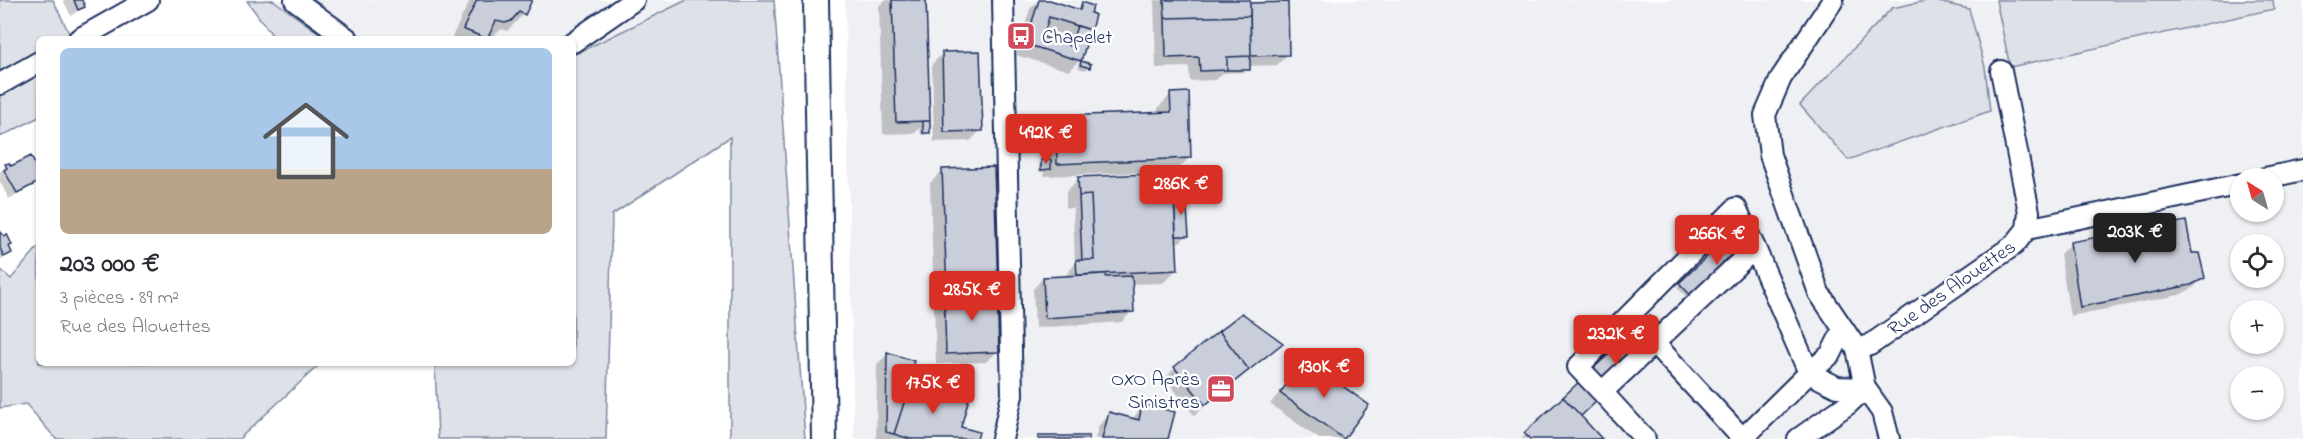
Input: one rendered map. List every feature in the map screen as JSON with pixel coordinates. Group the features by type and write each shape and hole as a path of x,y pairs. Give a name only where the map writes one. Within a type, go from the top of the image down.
{"main road":[{"path":"816,2 824,439"}],"street":[{"path":"84,36 148,0"},
{"path":"294,0 344,36"},
{"path":"576,40 634,0"},
{"path":"1002,439 1012,395 1003,0"},
{"path":"1833,0 1781,78 1765,114 1770,155 1819,293 1857,349 1865,388 1882,412 1889,439"},
{"path":"0,84 36,64"},
{"name":"Rue des Alouettes","path":"1857,349 1870,345 2014,245 2027,229 2029,212 2001,71"},
{"path":"2284,174 2303,170"},
{"path":"2027,229 2230,186"},
{"path":"1646,439 1578,367 1736,208 1809,373 1837,387 1865,388"},
{"path":"1602,392 1755,248"},
{"path":"1654,343 1743,439 1831,354 1843,330"},
{"path":"1798,439 1848,404 1865,388"}],"shaded area":[{"path":"0,0 53,0 71,36 36,36 36,119 0,137"},
{"path":"273,0 687,0 576,54 576,36 323,36"},
{"path":"273,0 323,36 273,36 247,1"},
{"path":"687,0 774,0 805,439 730,439 730,137 612,215 606,439 438,439 435,366 576,366 576,54"},
{"path":"845,0 2303,0 2303,439 854,439"},
{"path":"1930,0 1969,9 1985,67 1990,111 1848,160 1800,105 1892,8"},
{"path":"1996,0 2273,0 2274,9 2010,67"},
{"path":"36,250 36,366 318,366 239,439 56,439 26,404 0,408 0,269 11,279"}],"building":[{"path":"74,0 82,0 85,7 78,10"},
{"path":"477,0 532,0 525,15 519,12 511,21 505,23 496,21 488,36 480,36 463,29"},
{"path":"892,0 926,0 930,121 896,122"},
{"path":"1039,0 1050,0 1080,10 1082,2 1093,6 1091,13 1095,15 1091,30 1049,17 1043,37 1071,46 1073,38 1087,42 1081,61 1025,44"},
{"path":"1164,0 1250,0 1250,16 1165,18"},
{"path":"1288,2 1289,55 1251,56 1250,3"},
{"path":"1250,16 1251,56 1227,57 1227,70 1200,71 1199,57 1166,58 1165,18"},
{"path":"1077,26 1091,30 1087,42 1073,38"},
{"path":"980,51 983,131 944,132 942,52"},
{"path":"1250,56 1250,70 1227,70 1227,57"},
{"path":"1081,61 1091,64 1090,68 1080,65"},
{"path":"1189,92 1191,158 1057,164 1056,116 1171,112 1170,93"},
{"path":"923,121 930,121 930,133 923,133"},
{"path":"31,156 36,167 36,184 17,193 4,170 7,168 5,164 9,163 11,166"},
{"path":"1041,160 1051,160 1051,169 1041,170"},
{"path":"994,167 998,290 947,292 942,169"},
{"path":"1173,173 1178,270 1077,275 1076,260 1094,260 1091,195 1079,196 1078,177"},
{"path":"1091,195 1094,260 1082,260 1079,196"},
{"path":"1186,196 1189,236 1176,236 1174,197"},
{"path":"2186,221 2192,253 2199,253 2205,278 2191,285 2080,307 2070,242"},
{"path":"1736,229 1754,248 1697,302 1679,283"},
{"path":"0,231 4,236 7,234 12,245 9,246 12,253 4,257 0,248"},
{"path":"1106,274 1106,277 1132,276 1134,312 1045,318 1043,277"},
{"path":"997,290 999,352 946,354 944,292"},
{"path":"1242,313 1283,343 1249,370 1219,331"},
{"path":"1650,315 1668,334 1581,416 1563,397"},
{"path":"1219,331 1249,370 1205,405 1174,367"},
{"path":"887,352 914,361 908,380 911,381 894,434 886,432"},
{"path":"1305,359 1369,405 1344,439 1280,393"},
{"path":"911,381 969,398 961,427 979,432 977,439 910,439 894,434"},
{"path":"1563,397 1602,439 1530,439 1524,433"},
{"path":"1142,404 1175,412 1168,439 1102,439 1109,412 1139,420"},
{"path":"1038,436 1089,436 1089,439 1038,439"}],"place":[{"name":"Chapelet","path":"1021,36"},
{"name":"OXO Après Sinistres","path":"1221,389"}]}
